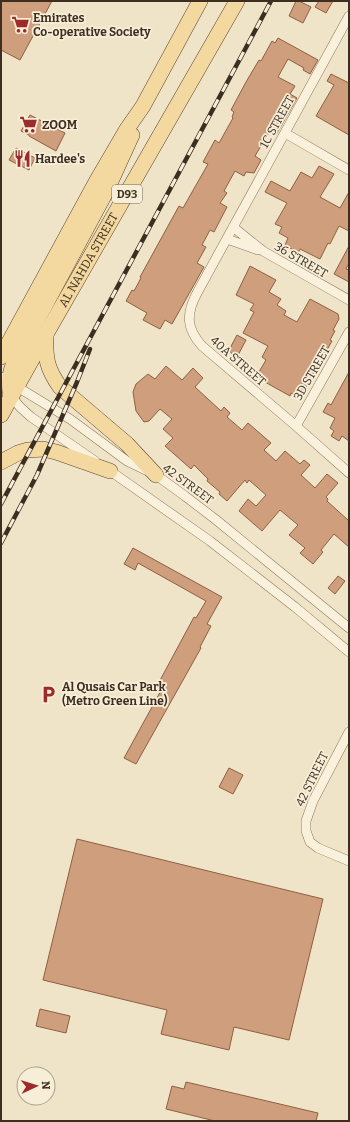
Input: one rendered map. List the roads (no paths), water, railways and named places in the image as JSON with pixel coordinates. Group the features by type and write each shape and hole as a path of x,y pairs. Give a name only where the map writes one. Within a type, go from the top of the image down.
{"main road":[{"name":"D93","path":"1,357 96,182 127,129 143,106 200,1"},
{"name":"AL NAHDA STREET","path":"1,416 10,386 46,334 237,1"},
{"path":"10,386 10,373 17,358 115,174 129,144 143,106"},
{"path":"46,334 45,349 47,363 52,376 60,387 126,444 156,475"},
{"path":"1,462 18,453 28,450 43,450 56,452 110,471"}],"street":[{"name":"1C STREET","path":"226,239 349,16"},
{"path":"285,134 349,170"},
{"name":"36 STREET","path":"233,227 263,252"},
{"name":"36 STREET","path":"226,239 263,252 349,300"},
{"name":"40A STREET","path":"226,239 192,301 189,320 191,330 202,346 349,473"},
{"name":"3D STREET","path":"296,426 349,332"},
{"path":"10,386 20,407 31,417 210,542 295,606 349,652"},
{"name":"42 STREET","path":"10,386 70,419 127,461 156,475 215,519 349,628"},
{"name":"42 STREET","path":"349,732 313,801 306,821 306,831 310,842 318,848 349,861"}],"railway":[{"path":"1,504 271,1"},
{"path":"1,543 37,475 90,349"}],"place":[{"name":"Emirates Co-operative Society","path":"20,25"},
{"name":"ZOOM","path":"29,125"},
{"name":"Hardee's","path":"22,159"},
{"name":"Al Qusais Car Park (Metro Green Line)","path":"49,694"}]}
